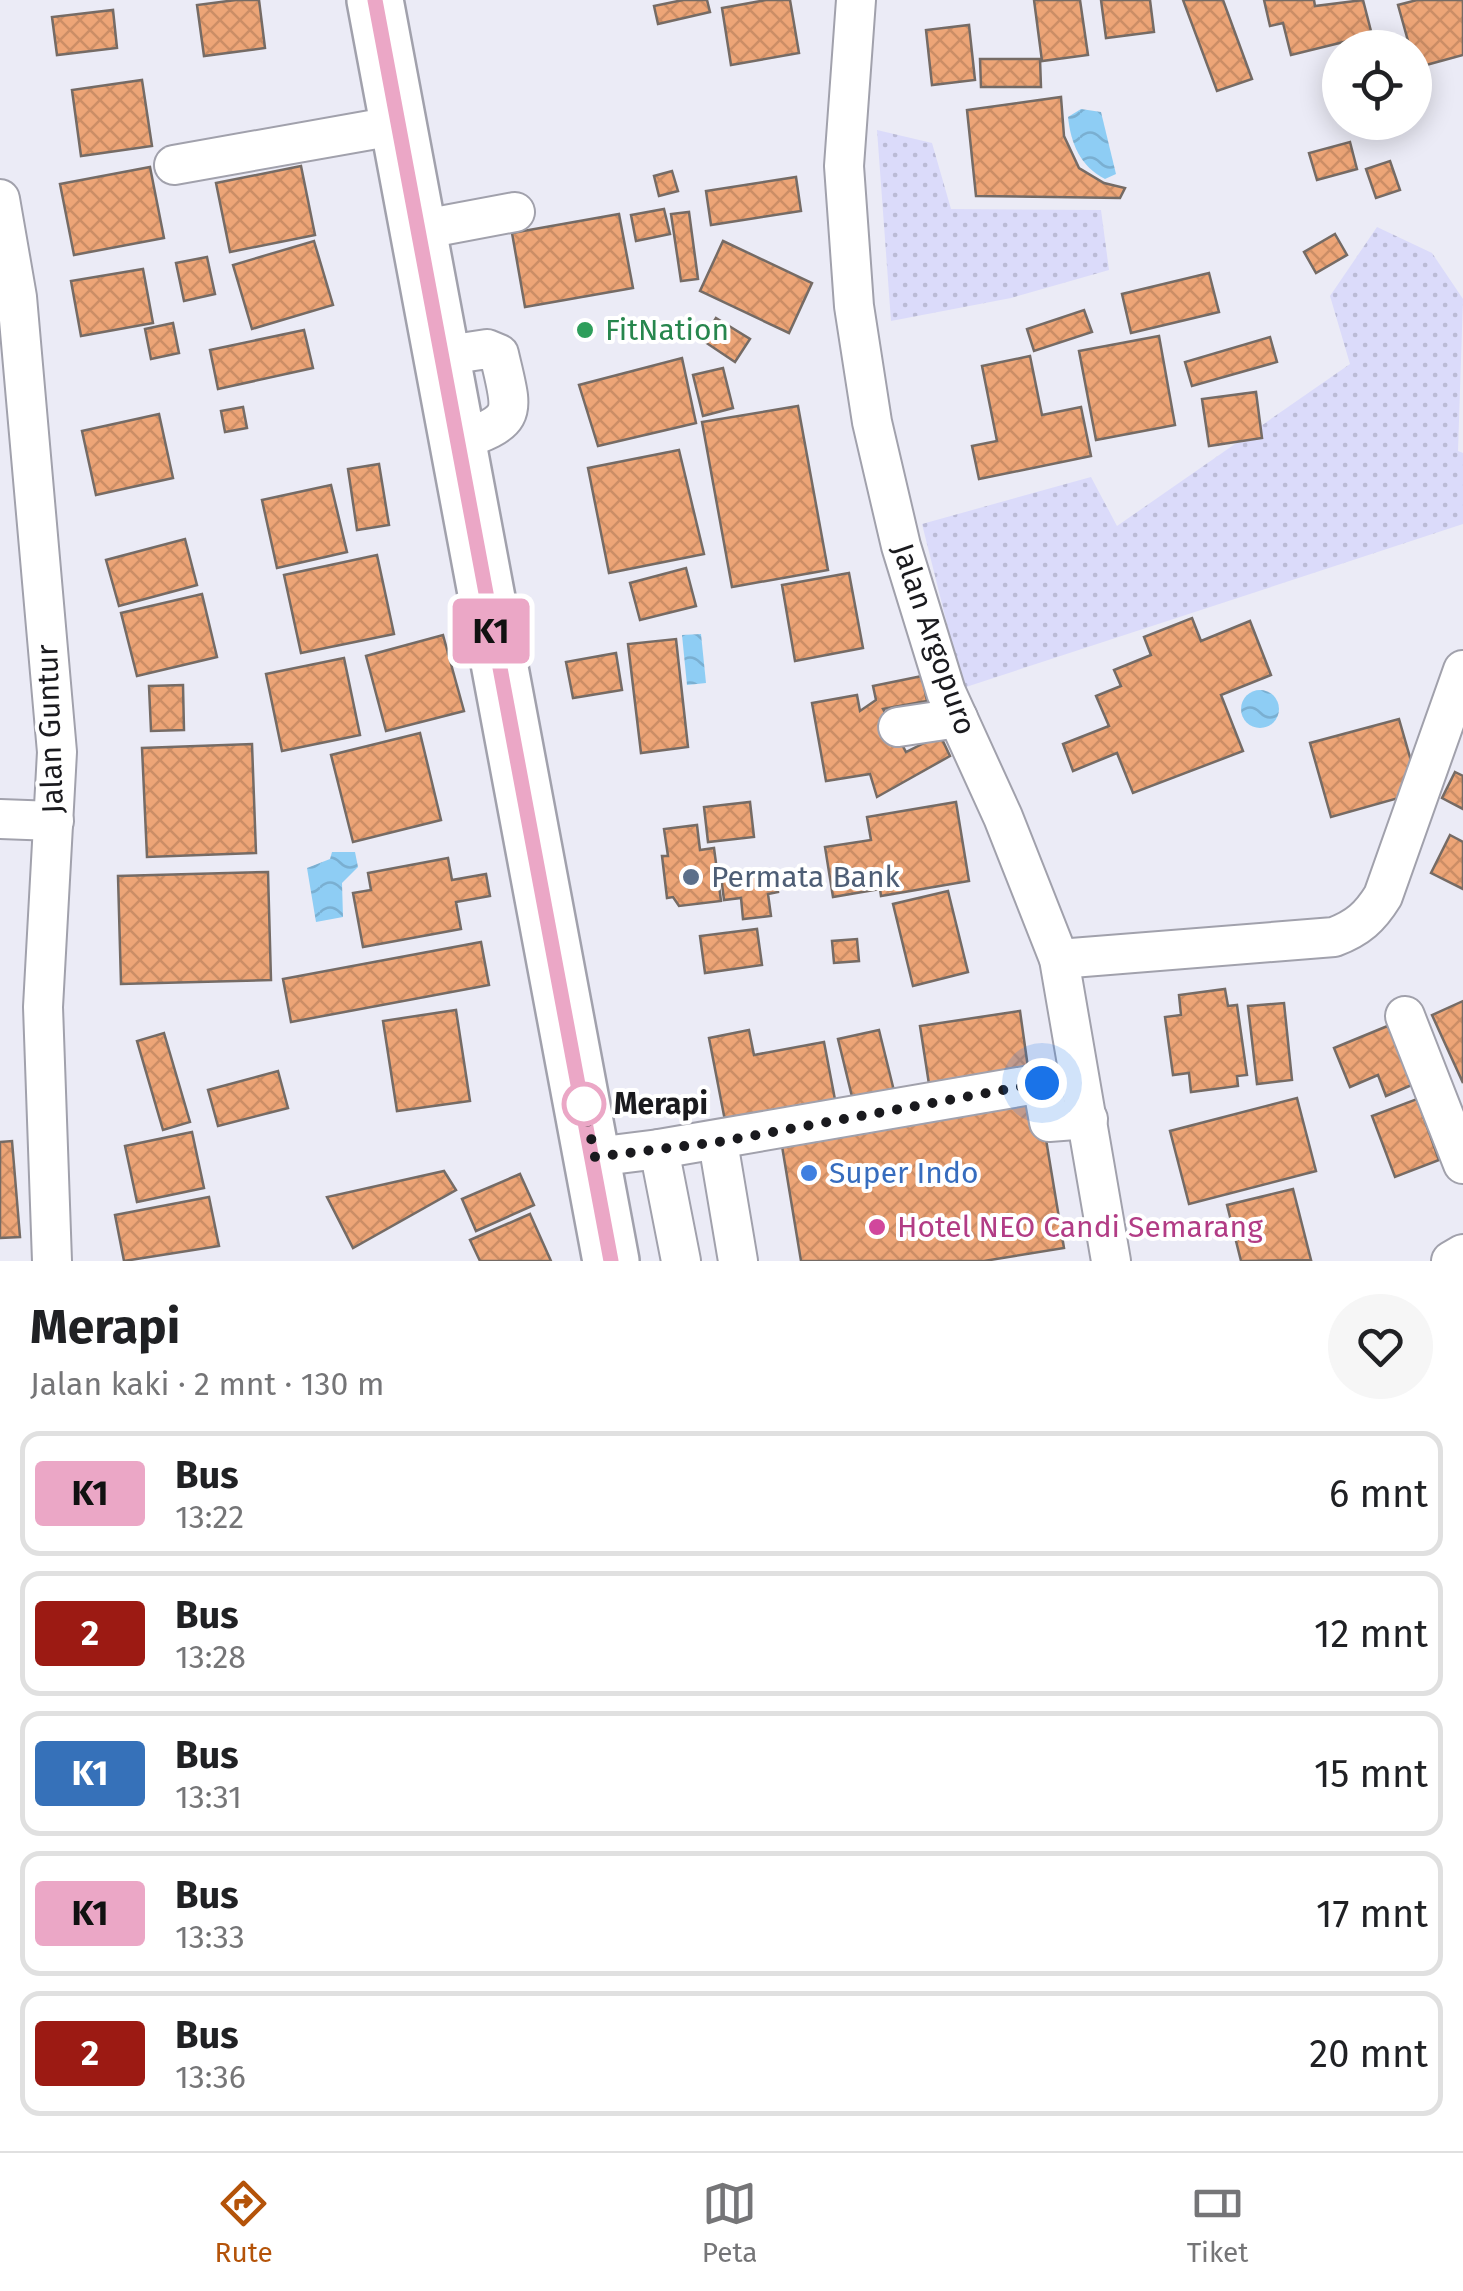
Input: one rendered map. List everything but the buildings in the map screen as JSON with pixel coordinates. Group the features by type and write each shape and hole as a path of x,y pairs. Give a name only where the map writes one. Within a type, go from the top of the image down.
{"highway":[{"path":"375,0 595,1157 611,1261"}],"street":[{"name":"Jalan Argopuro","path":"856,0 844,166 854,306 872,422 901,546 958,718 1059,960 1111,1261"},
{"path":"174,165 398,124"},
{"name":"Jalan Guntur","path":"0,199 17,298 57,752 43,1006 52,1261"},
{"path":"419,230 515,212"},
{"path":"1059,960 1334,937 1353,930 1371,915 1383,896 1463,670"},
{"path":"898,727 958,718"},
{"path":"0,819 54,821"},
{"path":"1405,1016 1463,1164"},
{"path":"595,1157 718,1142 1042,1083 1049,1122 1088,1119"},
{"path":"718,1142 738,1261"},
{"path":"659,1149 680,1261"},
{"path":"1451,1261 1463,1254"}],"shaded area":[{"path":"877,130 932,143 951,209 1101,210 1109,270 1011,298 891,321"},
{"path":"1377,227 1432,253 1463,299 1458,451 1463,453 1463,524 963,688 922,524 1091,477 1117,526 1350,364 1330,296"}],"water":[{"path":"1081,109 1101,112 1116,174 1105,179 1089,168 1074,145 1068,117"},
{"path":"701,634 706,683 687,685 682,635"},
{"path":"1260,690 1274,695 1279,709 1274,723 1260,728 1246,723 1241,709 1246,695"},
{"path":"332,852 355,852 358,867 342,883 343,917 316,922 307,868 330,859"}],"bus line":[{"name":"K1","path":"375,0 488,621 595,1157 611,1261"}],"place":[{"name":"FitNation","path":"585,330"},
{"name":"Permata Bank","path":"691,877"},
{"name":"Merapi","path":"584,1104"},
{"name":"Super Indo","path":"809,1173"},
{"name":"Hotel NEO Candi Semarang","path":"877,1227"}],"route":[{"path":"584,1104 595,1157 718,1142 1042,1083"}]}
